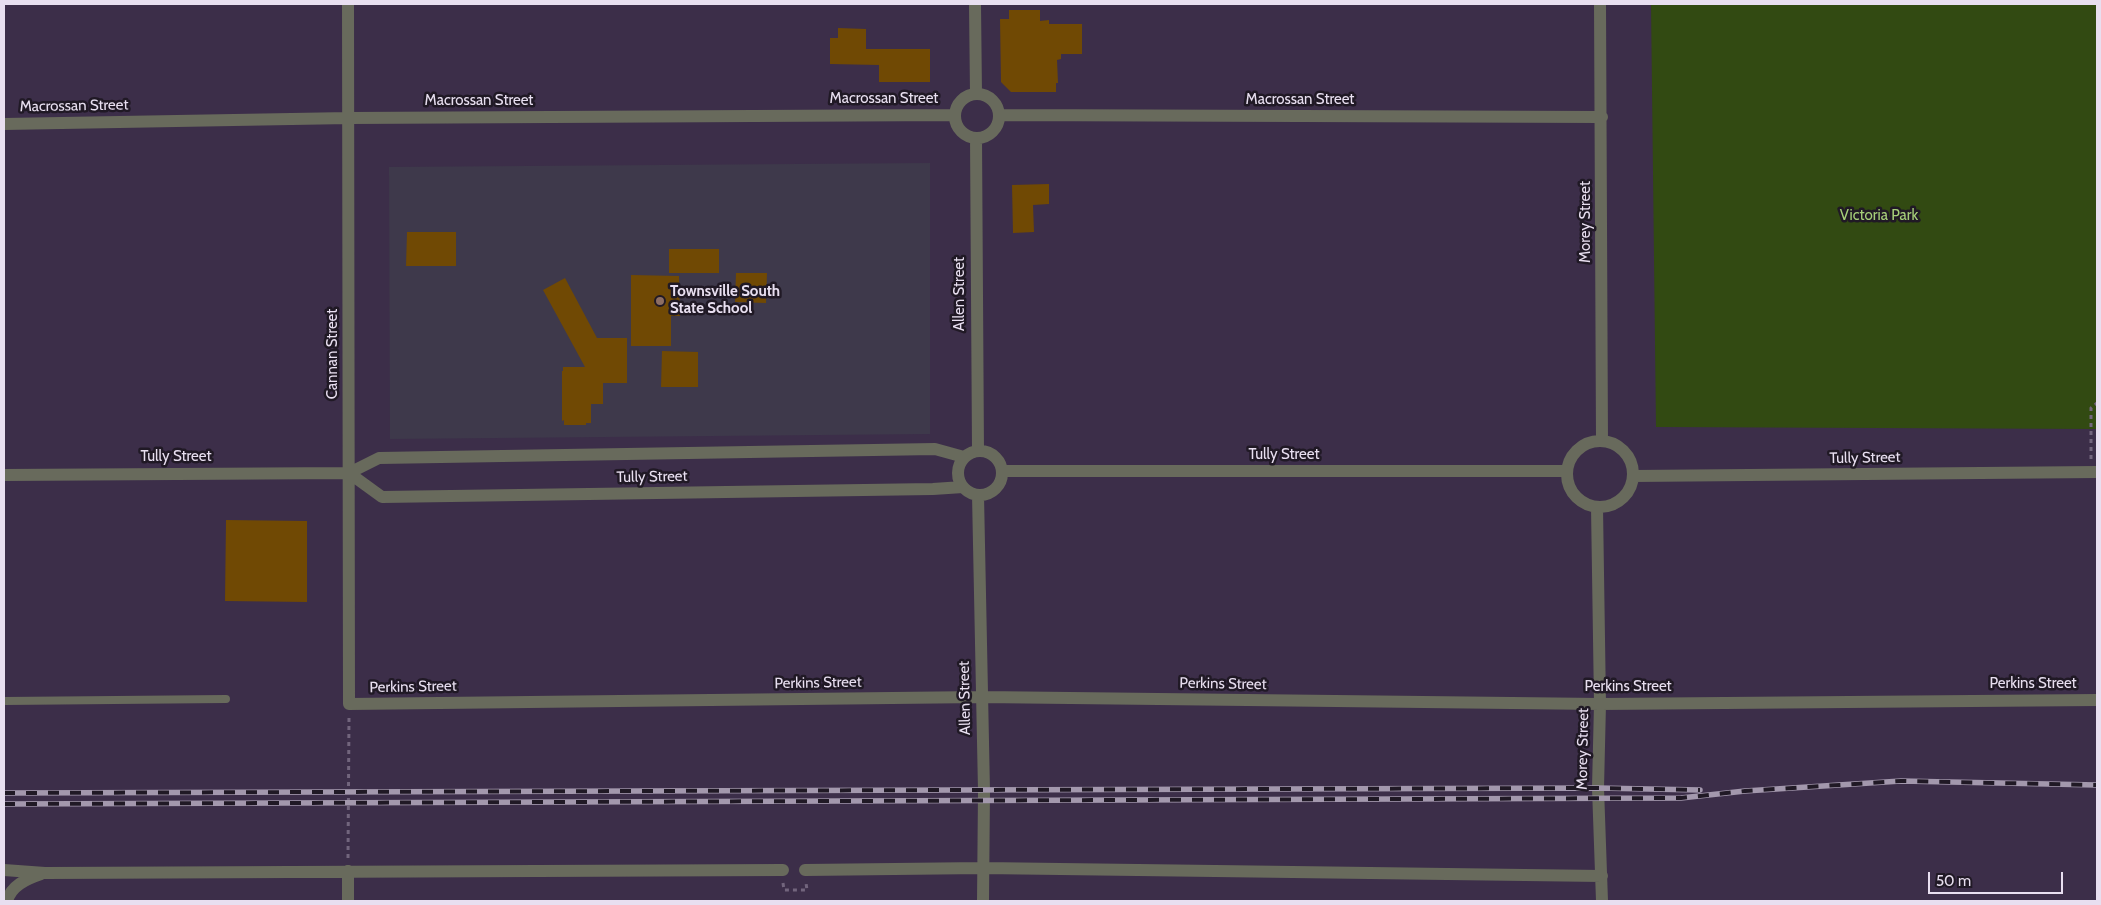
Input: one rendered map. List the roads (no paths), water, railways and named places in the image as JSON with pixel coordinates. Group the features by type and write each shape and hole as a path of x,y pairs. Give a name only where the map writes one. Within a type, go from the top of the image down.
{"street":[{"name":"Cannan Street","path":"348,4 349,704"},
{"path":"975,4 976,94"},
{"name":"Morey Street","path":"1600,4 1602,440"},
{"path":"976,94 991,99 996,105 999,115 998,122 992,132 986,136 976,138 968,136 960,130 956,123 955,115 961,100 976,94"},
{"name":"Macrossan Street","path":"4,124 349,118 955,115"},
{"name":"Macrossan Street","path":"999,115 1602,117"},
{"name":"Allen Street","path":"976,138 978,450"},
{"path":"1602,440 1616,446 1628,456 1633,476 1625,495 1617,502 1608,506 1597,507 1587,505 1578,499 1567,482 1566,471 1569,461 1578,449 1591,441 1602,440"},
{"name":"Tully Street","path":"4,475 349,473 379,458 935,449 964,457"},
{"path":"978,450 989,453 998,460 1002,471 1000,481 995,488 987,493 978,494 970,492 963,487 959,480 958,471 964,457 970,452 978,450"},
{"name":"Tully Street","path":"1002,471 1566,471"},
{"name":"Tully Street","path":"1633,476 2094,472"},
{"name":"Tully Street","path":"349,473 382,497 963,487"},
{"name":"Allen Street","path":"978,494 982,697 983,901"},
{"name":"Morey Street","path":"1597,507 1600,704 1598,788 1602,901"},
{"name":"Perkins Street","path":"349,704 982,697 1600,704 2097,700"},
{"path":"805,870 983,868 1602,876"},
{"path":"4,870 45,873 783,870"},
{"path":"348,871 348,901"},
{"path":"7,901 11,892 18,885 45,873"}],"lane":[{"path":"4,701 226,699"}],"railway":[{"path":"4,804 1681,798 1745,791 1901,781 2097,785"},
{"path":"4,793 1598,788 1700,790"}],"place":[{"name":"Townsville South State School","path":"660,301"}],"park label":[{"name":"Victoria Park","path":"1879,216"}]}
